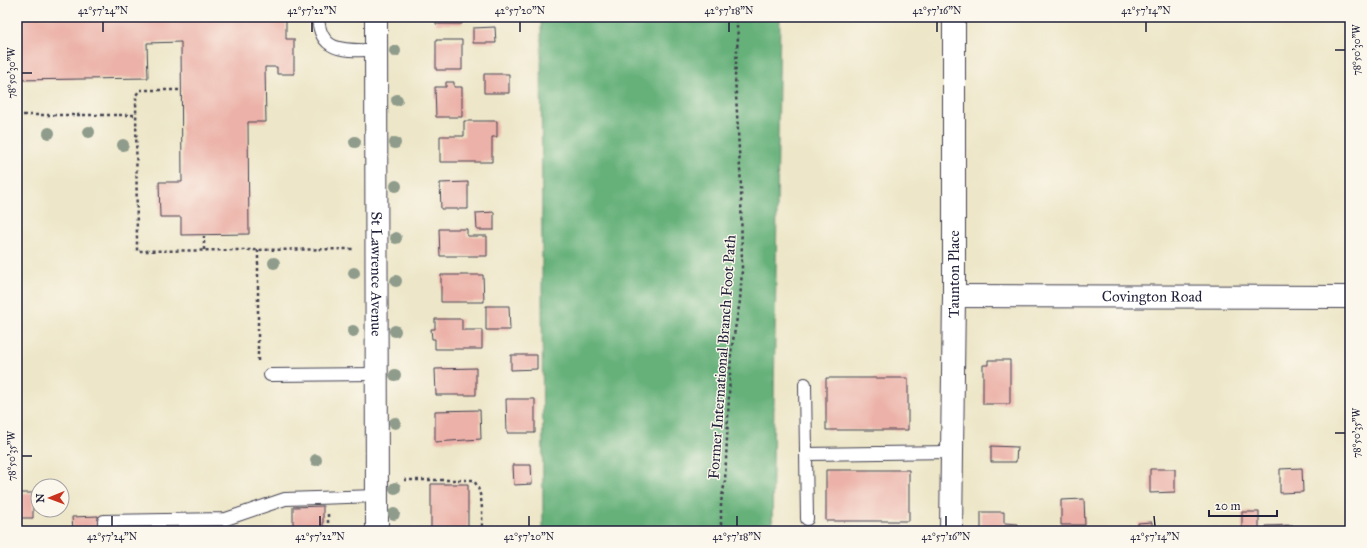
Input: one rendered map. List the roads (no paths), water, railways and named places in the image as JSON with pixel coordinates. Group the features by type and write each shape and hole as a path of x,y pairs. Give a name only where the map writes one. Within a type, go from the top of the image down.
{"street":[{"name":"St Lawrence Avenue","path":"376,17 377,531"},
{"name":"Taunton Place","path":"951,531 954,296 954,17"},
{"name":"Covington Road","path":"954,296 1350,297"}],"lane":[{"path":"318,17 319,30 328,44 346,50 376,50"},
{"path":"270,375 377,374"},
{"path":"805,384 807,519"},
{"path":"806,454 952,452"},
{"path":"104,531 104,521 226,519 285,498 376,496"}]}
